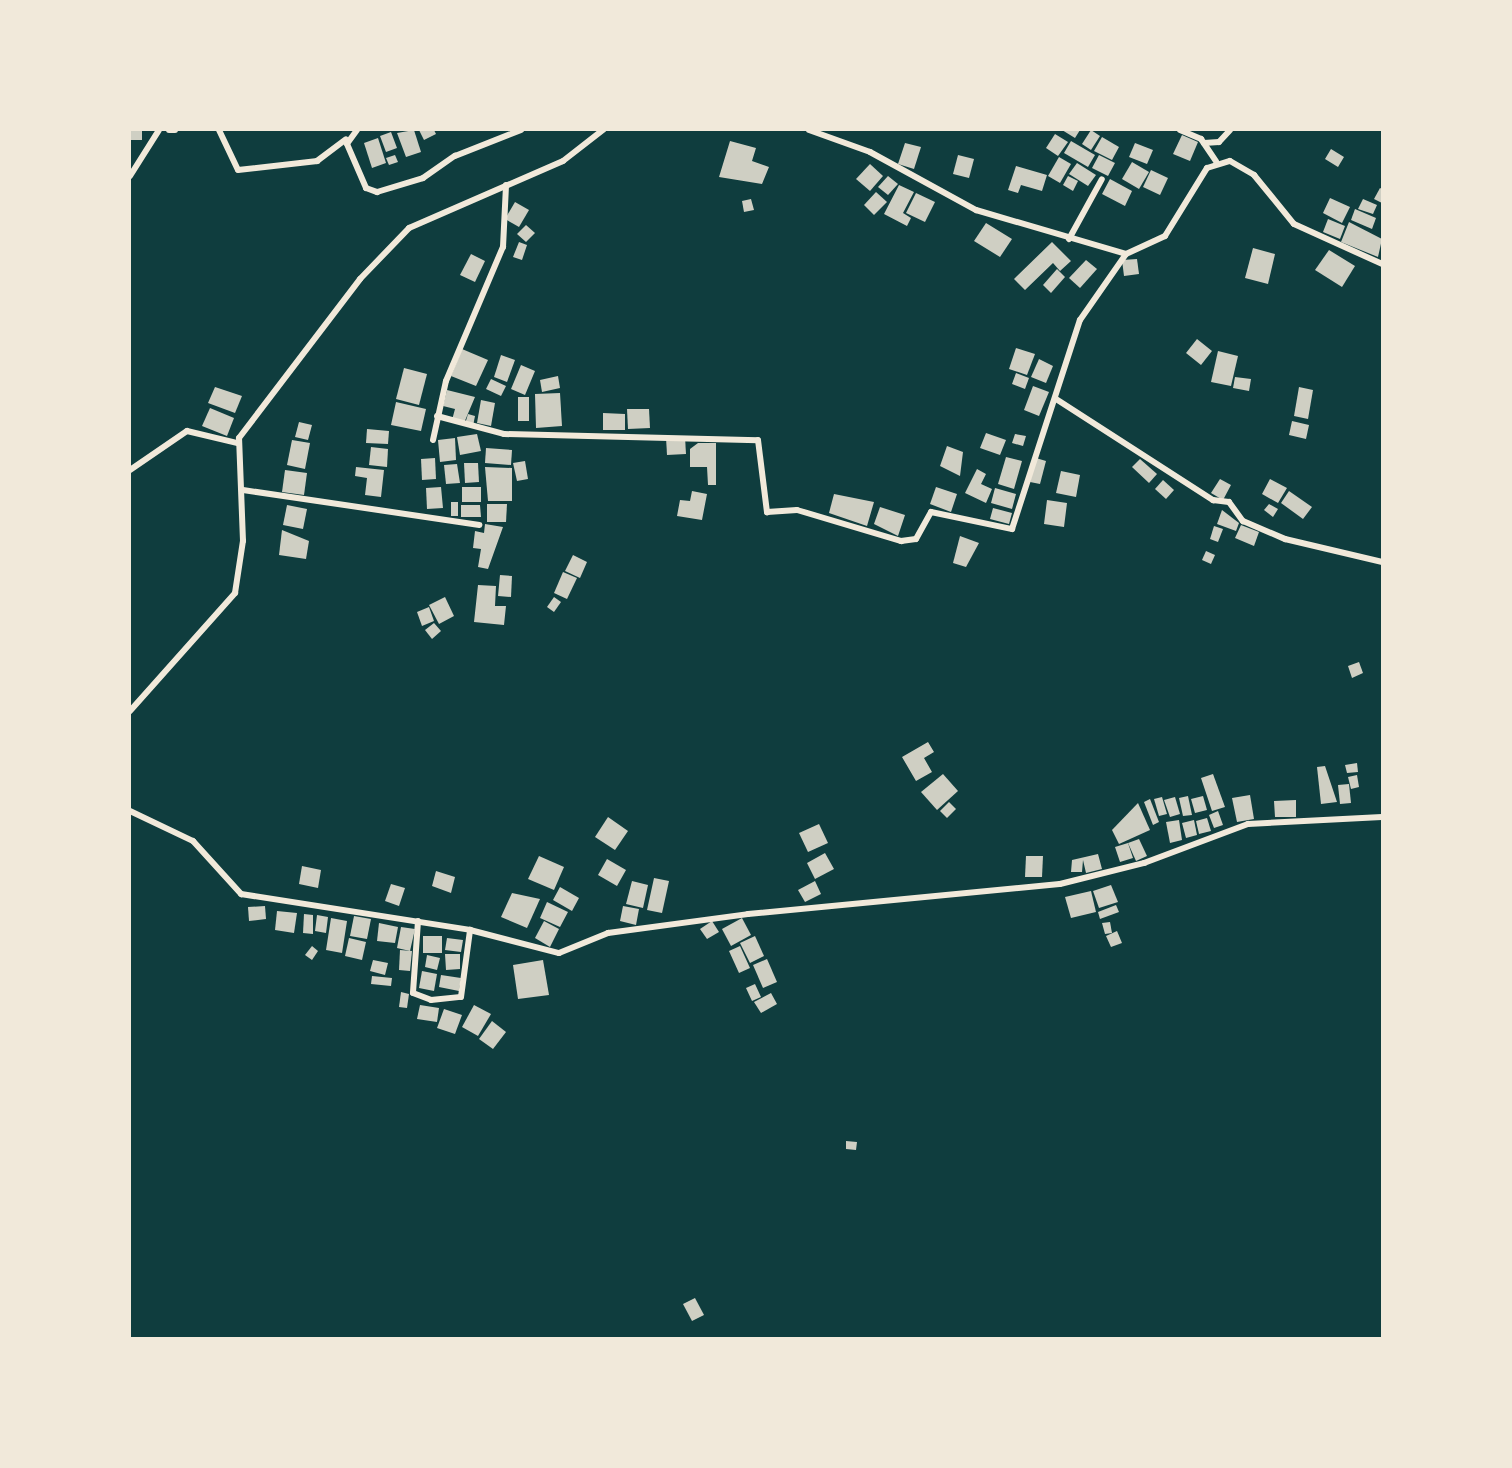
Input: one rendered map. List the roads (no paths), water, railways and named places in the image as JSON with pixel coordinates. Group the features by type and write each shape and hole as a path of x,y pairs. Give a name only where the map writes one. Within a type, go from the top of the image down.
{"street":[{"path":"130,176 159,130"},
{"path":"169,130 175,130"},
{"path":"219,130 238,170 317,161 357,130"},
{"path":"346,139 366,188 377,192 423,178 455,156 521,130"},
{"path":"130,711 235,593 243,490 237,443 280,380 405,230 563,161 603,130"},
{"path":"809,130 870,152 976,210 1126,254"},
{"path":"1180,130 1204,144 1216,161 1246,166 1294,224 1382,264"},
{"path":"1204,144 1219,142 1230,130"},
{"path":"437,416 504,434 758,440 765,511 797,510 910,541 932,512 1013,528 1080,320 1126,254 1168,234 1216,161"},
{"path":"1069,239 1102,179"},
{"path":"433,440 437,416 503,247 506,185"},
{"path":"1056,399 1213,500 1228,502 1243,521 1285,539 1382,562"},
{"path":"130,470 187,431 237,443"},
{"path":"243,490 479,525"},
{"path":"130,811 193,841 241,894 470,930 562,953 608,933 748,914 1060,884 1144,863 1248,824 1382,817"},
{"path":"418,921 412,993 431,1000 460,999 470,930"}]}
